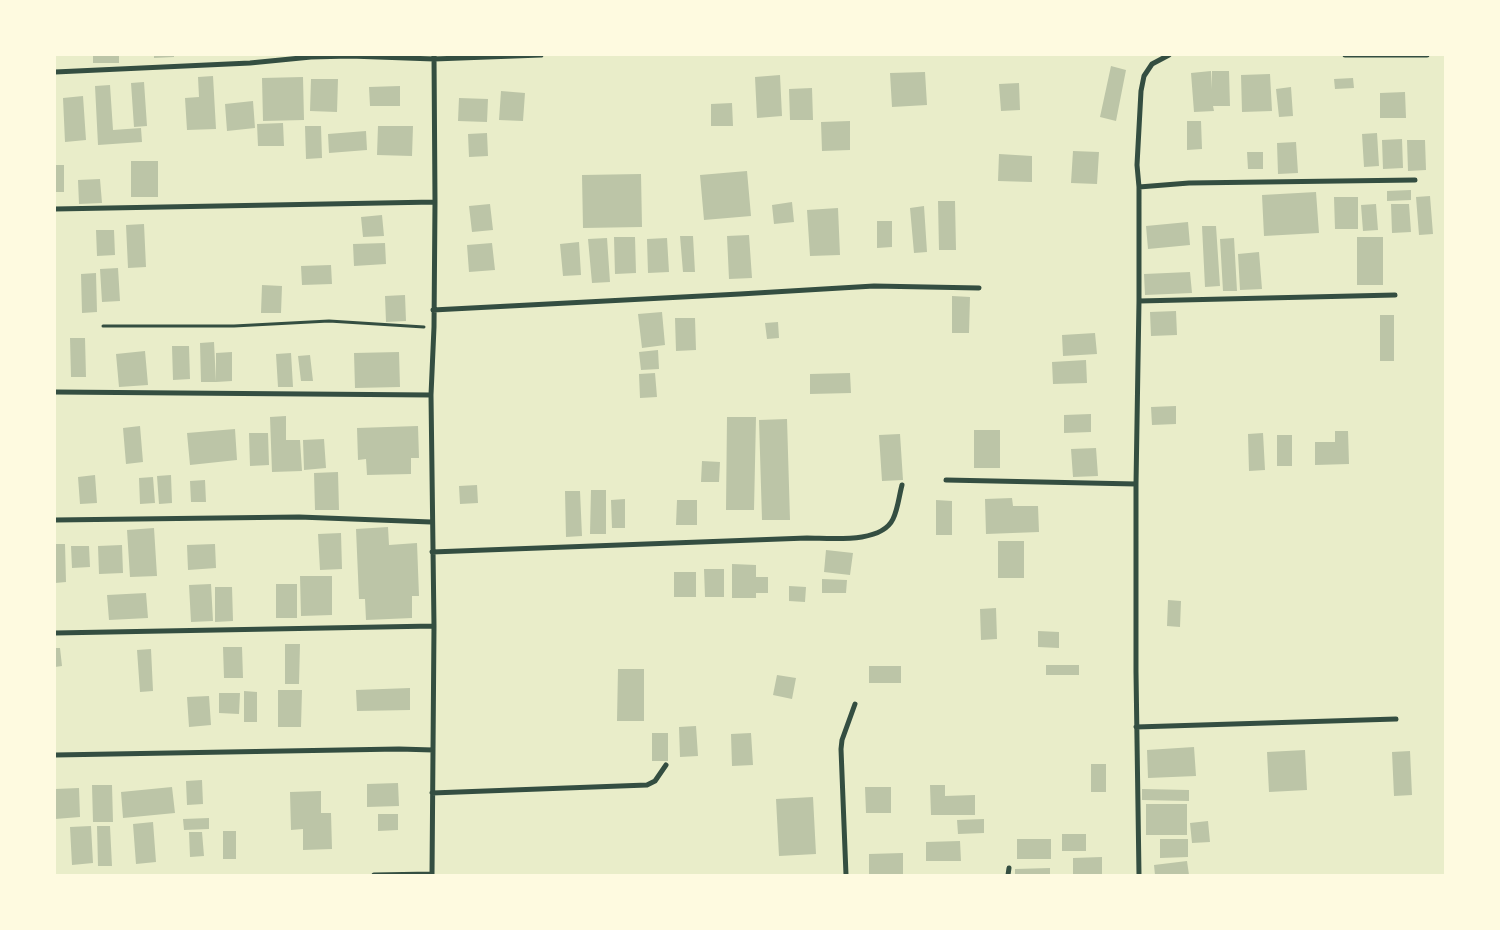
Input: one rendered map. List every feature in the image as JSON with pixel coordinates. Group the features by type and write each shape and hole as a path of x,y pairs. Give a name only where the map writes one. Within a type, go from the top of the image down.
{"street":[{"path":"55,72 311,57 541,55"},
{"path":"1139,875 1136,726 1136,484 1139,301 1139,188 1137,165 1141,91 1144,76 1152,64 1169,55"},
{"path":"1345,55 1427,55"},
{"path":"374,875 432,874 434,626 431,394 434,327 434,57"},
{"path":"1139,188 1189,183 1415,180"},
{"path":"55,209 435,202"},
{"path":"433,310 874,286 979,288"},
{"path":"1139,301 1395,295"},
{"path":"55,392 431,394"},
{"path":"946,480 1136,484"},
{"path":"432,552 846,538 874,535 885,529 892,520 902,485"},
{"path":"55,520 299,516 432,522"},
{"path":"55,633 434,626"},
{"path":"846,875 841,749 842,740 855,704"},
{"path":"1136,726 1396,720"},
{"path":"55,755 433,750"},
{"path":"432,793 647,785 655,781 666,765"},
{"path":"1008,875 1009,868"}],"path":[{"path":"103,326 234,326 329,321 434,327"}],"building":[{"path":"93,55 119,55 119,63 93,63"},
{"path":"154,55 174,55 174,57 154,58"},
{"path":"1111,66 1126,70 1116,121 1100,117"},
{"path":"1211,71 1212,89 1212,71 1229,71 1230,106 1213,106 1214,111 1194,112 1191,73"},
{"path":"925,72 927,105 892,107 890,73"},
{"path":"1270,74 1272,111 1242,112 1241,75"},
{"path":"780,75 782,116 757,118 755,77"},
{"path":"213,76 216,129 187,130 185,98 199,97 198,77"},
{"path":"303,77 304,120 263,121 262,78"},
{"path":"1353,78 1354,88 1335,89 1334,79"},
{"path":"311,79 338,79 337,112 310,111"},
{"path":"144,82 147,126 134,127 131,83"},
{"path":"1019,83 1020,110 1001,111 999,84"},
{"path":"110,85 113,130 141,128 142,142 98,145 95,86"},
{"path":"400,86 400,106 370,106 369,87"},
{"path":"1291,87 1293,116 1279,117 1276,89"},
{"path":"812,88 813,120 790,120 789,89"},
{"path":"501,91 525,93 523,121 499,120"},
{"path":"1405,92 1406,118 1380,118 1380,93"},
{"path":"83,96 86,140 65,142 63,98"},
{"path":"459,98 488,99 487,122 458,121"},
{"path":"253,101 255,128 227,131 225,104"},
{"path":"732,103 733,126 711,126 711,104"},
{"path":"850,121 850,150 822,151 821,122"},
{"path":"1187,121 1201,121 1202,149 1187,150"},
{"path":"283,123 284,146 258,146 257,124"},
{"path":"305,126 321,126 322,158 306,159"},
{"path":"378,126 413,126 412,156 377,155"},
{"path":"366,131 367,150 329,153 328,134"},
{"path":"487,133 488,156 469,157 468,134"},
{"path":"1377,133 1379,166 1364,167 1362,134"},
{"path":"1402,139 1403,168 1383,169 1382,140"},
{"path":"1407,140 1425,140 1426,170 1408,171"},
{"path":"1296,142 1298,173 1278,174 1277,143"},
{"path":"1073,151 1099,152 1097,184 1071,183"},
{"path":"1247,152 1263,152 1263,169 1248,169"},
{"path":"999,154 1032,156 1032,182 998,181"},
{"path":"131,161 158,161 158,197 131,197"},
{"path":"55,165 64,165 64,192 55,192"},
{"path":"747,171 751,216 704,220 700,175"},
{"path":"641,174 642,227 583,228 582,175"},
{"path":"100,179 102,203 79,204 78,180"},
{"path":"1411,190 1411,200 1387,201 1387,191"},
{"path":"1316,192 1319,233 1264,236 1262,195"},
{"path":"1430,196 1433,234 1419,235 1416,197"},
{"path":"1334,197 1358,197 1358,229 1335,229"},
{"path":"938,201 955,201 956,250 939,250"},
{"path":"792,202 794,222 774,224 772,205"},
{"path":"490,204 493,230 472,232 469,206"},
{"path":"1376,204 1378,230 1363,231 1361,205"},
{"path":"1391,204 1409,204 1411,232 1392,233"},
{"path":"924,206 927,252 914,253 910,208"},
{"path":"838,208 840,255 810,256 807,210"},
{"path":"382,215 384,236 363,237 361,217"},
{"path":"877,221 892,221 892,247 877,248"},
{"path":"1188,222 1190,245 1148,249 1146,226"},
{"path":"144,224 146,267 128,268 126,225"},
{"path":"1202,226 1216,226 1220,286 1205,287"},
{"path":"96,230 114,230 115,255 97,256"},
{"path":"749,235 752,278 729,279 727,236"},
{"path":"680,236 693,236 695,272 683,272"},
{"path":"614,237 635,237 636,273 615,274"},
{"path":"1357,237 1383,237 1383,285 1357,285"},
{"path":"607,238 610,282 592,283 588,239"},
{"path":"667,238 669,272 648,273 647,239"},
{"path":"1234,238 1237,291 1223,291 1220,239"},
{"path":"579,242 581,275 563,276 560,244"},
{"path":"385,243 386,264 354,266 353,244"},
{"path":"492,243 495,270 469,272 467,245"},
{"path":"1259,252 1262,289 1240,290 1238,254"},
{"path":"331,265 332,284 302,285 301,266"},
{"path":"118,268 120,301 102,302 100,269"},
{"path":"1190,272 1192,293 1145,295 1144,274"},
{"path":"96,273 97,312 82,313 81,274"},
{"path":"262,285 282,286 281,313 261,313"},
{"path":"405,295 406,321 386,322 385,296"},
{"path":"952,296 970,297 969,333 952,333"},
{"path":"1176,311 1177,335 1151,336 1150,312"},
{"path":"662,312 665,345 642,348 638,314"},
{"path":"1380,315 1394,315 1394,361 1380,361"},
{"path":"675,318 695,318 696,350 676,351"},
{"path":"778,322 779,338 767,339 765,323"},
{"path":"1095,333 1097,354 1063,356 1062,335"},
{"path":"70,338 85,338 86,377 71,377"},
{"path":"214,342 216,382 201,382 200,343"},
{"path":"172,346 189,346 190,379 173,380"},
{"path":"658,350 659,369 641,370 639,352"},
{"path":"145,351 148,385 119,387 116,354"},
{"path":"232,352 232,381 216,382 216,353"},
{"path":"399,352 400,387 355,388 354,353"},
{"path":"291,353 293,387 278,387 276,354"},
{"path":"310,355 313,381 301,381 298,356"},
{"path":"1086,360 1087,383 1053,384 1052,362"},
{"path":"655,373 657,397 640,398 639,374"},
{"path":"850,373 851,393 810,394 810,374"},
{"path":"1176,406 1176,424 1152,425 1151,407"},
{"path":"1091,414 1091,432 1064,433 1064,415"},
{"path":"286,416 286,440 300,440 302,471 272,472 270,417"},
{"path":"727,417 756,417 754,510 726,510"},
{"path":"787,419 790,520 762,520 759,420"},
{"path":"140,426 143,462 126,464 123,428"},
{"path":"418,426 419,458 411,458 411,474 367,475 366,459 358,460 357,428"},
{"path":"235,429 237,460 190,465 187,433"},
{"path":"974,430 1000,430 1000,468 974,468"},
{"path":"1335,431 1348,431 1349,464 1315,465 1315,442 1335,442"},
{"path":"249,433 268,433 269,465 250,466"},
{"path":"1263,433 1265,470 1249,471 1248,434"},
{"path":"900,434 903,480 882,481 879,435"},
{"path":"1277,435 1292,435 1292,466 1277,466"},
{"path":"324,439 326,468 304,470 303,440"},
{"path":"1096,448 1098,476 1073,477 1071,449"},
{"path":"702,461 720,462 719,482 701,482"},
{"path":"338,472 339,510 315,510 314,473"},
{"path":"95,475 97,503 80,504 78,477"},
{"path":"171,475 172,503 159,504 157,476"},
{"path":"153,477 155,503 140,504 139,478"},
{"path":"205,480 206,502 191,502 190,481"},
{"path":"477,485 478,503 460,504 459,486"},
{"path":"591,490 606,490 606,534 590,534"},
{"path":"565,491 580,491 582,536 566,537"},
{"path":"1012,498 1013,506 1038,506 1039,532 986,534 985,499"},
{"path":"625,499 625,528 612,528 611,500"},
{"path":"677,500 697,500 697,525 676,525"},
{"path":"936,500 952,501 952,535 936,535"},
{"path":"388,527 389,545 417,543 419,596 412,596 412,618 366,620 365,599 359,599 356,529"},
{"path":"154,528 157,576 130,577 127,530"},
{"path":"341,533 342,569 320,570 318,534"},
{"path":"998,541 1024,541 1024,578 998,578"},
{"path":"55,544 65,544 66,582 55,583"},
{"path":"215,544 216,568 188,570 187,545"},
{"path":"122,545 123,573 99,574 98,546"},
{"path":"71,546 89,546 90,567 72,568"},
{"path":"826,550 853,553 850,575 824,572"},
{"path":"732,564 756,565 756,577 768,577 768,593 756,593 756,598 732,598"},
{"path":"704,569 724,569 724,597 705,597"},
{"path":"674,572 696,572 696,597 674,597"},
{"path":"300,576 332,576 332,615 301,616"},
{"path":"822,579 847,580 846,593 822,593"},
{"path":"211,584 213,621 191,622 189,585"},
{"path":"276,584 297,584 297,618 276,618"},
{"path":"789,586 806,587 805,602 789,601"},
{"path":"215,587 232,587 233,621 215,622"},
{"path":"146,593 148,618 109,620 107,595"},
{"path":"1168,600 1181,601 1180,627 1167,626"},
{"path":"996,608 997,639 981,640 980,609"},
{"path":"1038,631 1059,632 1059,648 1038,647"},
{"path":"285,644 300,644 299,684 285,684"},
{"path":"223,647 242,647 243,678 224,678"},
{"path":"55,648 60,648 62,666 55,667"},
{"path":"151,649 153,691 140,692 137,650"},
{"path":"1046,665 1079,665 1079,675 1046,675"},
{"path":"869,666 901,666 901,683 869,683"},
{"path":"618,669 644,669 644,721 617,721"},
{"path":"777,675 796,678 792,699 773,695"},
{"path":"410,688 410,710 357,711 356,690"},
{"path":"278,690 302,690 301,727 278,727"},
{"path":"244,691 257,692 257,722 244,722"},
{"path":"219,693 240,693 239,714 219,713"},
{"path":"209,696 211,725 189,727 187,697"},
{"path":"696,726 698,756 680,757 679,727"},
{"path":"652,733 668,733 668,761 652,761"},
{"path":"751,733 753,765 732,766 731,734"},
{"path":"1194,747 1196,776 1148,778 1147,750"},
{"path":"1305,750 1307,790 1269,792 1267,752"},
{"path":"1410,751 1412,795 1394,796 1392,752"},
{"path":"1091,764 1106,764 1106,792 1091,792"},
{"path":"202,780 203,804 187,805 186,781"},
{"path":"398,783 399,806 367,807 367,784"},
{"path":"92,785 112,785 113,822 93,822"},
{"path":"930,785 945,785 945,796 975,795 975,815 931,815"},
{"path":"172,787 175,813 123,818 121,792"},
{"path":"865,787 891,787 891,813 866,813"},
{"path":"79,788 80,817 55,819 55,789"},
{"path":"1142,789 1189,790 1189,801 1142,800"},
{"path":"321,791 321,813 331,813 332,849 303,850 303,829 291,830 290,792"},
{"path":"813,797 816,854 779,856 776,799"},
{"path":"1146,804 1187,804 1187,835 1146,835"},
{"path":"378,814 398,814 398,830 378,831"},
{"path":"209,818 209,829 184,830 183,819"},
{"path":"984,819 984,833 958,834 957,820"},
{"path":"1208,821 1210,842 1192,843 1190,823"},
{"path":"153,822 156,862 136,864 133,824"},
{"path":"91,826 93,863 72,865 70,827"},
{"path":"97,826 110,826 112,866 98,866"},
{"path":"223,831 236,831 236,859 223,859"},
{"path":"189,832 202,832 204,856 190,857"},
{"path":"1062,834 1086,834 1086,851 1062,851"},
{"path":"1017,839 1051,839 1051,859 1017,859"},
{"path":"1160,839 1188,839 1188,857 1160,858"},
{"path":"960,841 961,861 926,861 926,842"},
{"path":"903,853 903,875 869,875 869,854"},
{"path":"1102,857 1102,875 1073,875 1073,858"},
{"path":"1187,861 1189,875 1155,875 1154,865"},
{"path":"1050,868 1050,875 1015,875 1015,869"}]}
